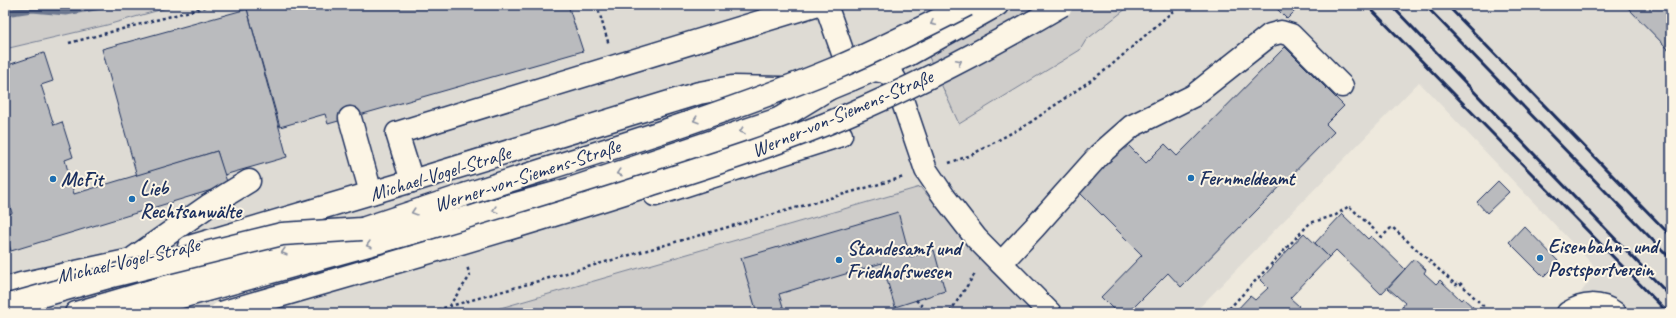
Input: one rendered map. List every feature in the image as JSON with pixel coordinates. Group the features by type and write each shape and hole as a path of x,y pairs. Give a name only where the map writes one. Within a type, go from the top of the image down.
{"main road":[{"path":"412,181 397,133 815,5"},
{"path":"826,5 852,79"},
{"name":"Werner-von-Siemens-Straße","path":"76,313 362,229 726,110 836,68 906,36 967,5"},
{"name":"Michael-Vogel-Straße","path":"13,286 193,246 699,93 732,86 828,89 908,55 997,5"},
{"name":"Werner-von-Siemens-Straße","path":"221,313 597,202 744,154 844,116 928,78 1000,41 1062,5"},
{"path":"996,258 1034,228 1099,155 1132,126 1193,96 1270,35 1281,32 1291,35 1342,86"},
{"path":"874,70 885,72 895,80 926,170 954,209 976,238 1050,313"},
{"path":"123,313 570,189 779,119 828,89"},
{"path":"350,118 371,193"},
{"path":"779,119 791,152"},
{"path":"257,313 654,195 841,135"},
{"path":"129,261 208,206 249,181"},
{"path":"5,306 116,275 282,234 362,229"},
{"path":"13,286 28,313"},
{"path":"1568,313 1584,305 1596,305 1607,308 1615,313"}],"path":[{"path":"68,43 212,5"},
{"path":"426,313 926,170 971,155 1028,124 1107,69 1180,5"},
{"path":"1225,313 1310,223 1336,215 1350,206 1382,238 1392,227 1456,285 1459,282 1483,306 1477,313"},
{"path":"950,312 984,259 996,258"},
{"path":"449,306 468,278"},
{"path":"916,300 928,312"}],"shaded area":[{"path":"5,5 177,5 107,25 5,49"},
{"path":"177,5 1671,5 1671,313 1565,313 1598,270 1419,82 1194,313 1033,313 920,187 484,313 5,313 5,49 107,25"},
{"path":"1016,5 1131,5 1086,40 1080,50 959,124 929,57"},
{"path":"920,187 1033,313 483,313"}],"building":[{"path":"259,5 568,5 583,51 328,124 325,114 280,127 247,9"},
{"path":"1273,5 1301,5 1287,19"},
{"path":"1625,5 1671,5 1671,52"},
{"path":"247,9 287,157 224,175 217,151 137,176 102,49"},
{"name":"Fernmeldeamt","path":"1285,47 1344,106 1326,124 1334,132 1181,287 1168,273 1128,313 1117,313 1101,297 1142,255 1079,192 1127,144 1146,163 1165,144 1177,156"},
{"path":"44,53 53,81 41,85 54,125 62,122 73,157 65,160 74,194 217,151 228,185 11,251 5,232 5,215 12,213 5,190 5,66"},
{"path":"1498,181 1509,192 1487,213 1477,202"},
{"name":"Standesamt und Friedhofswesen","path":"898,212 910,257 934,250 945,291 895,307 882,263 779,294 785,313 757,313 741,258"},
{"path":"1342,214 1368,239 1371,236 1405,269 1381,294 1336,250 1329,257 1315,243"},
{"path":"1524,226 1559,262 1544,277 1509,242"},
{"path":"1304,233 1329,257 1290,298 1299,306 1293,313 1234,313 1250,296 1255,300 1268,288 1260,280"},
{"path":"1414,259 1426,270 1424,273 1436,284 1440,280 1461,300 1463,298 1475,309 1472,313 1408,313 1402,307 1405,303 1388,288"}],"waterway":[{"path":"5,13 32,9 66,12 107,5"}],"railway":[{"path":"1367,5 1668,313"},
{"path":"1391,5 1671,297"},
{"path":"1425,5 1671,259"},
{"path":"1447,5 1671,236"}],"place":[{"name":"Fernmeldeamt","path":"1191,178"},
{"name":"McFit","path":"53,179"},
{"name":"Lieb Rechtsanwälte","path":"132,199"},
{"name":"Eisenbahn- und Postsportverein","path":"1540,258"},
{"name":"Standesamt und Friedhofswesen","path":"839,260"}]}
